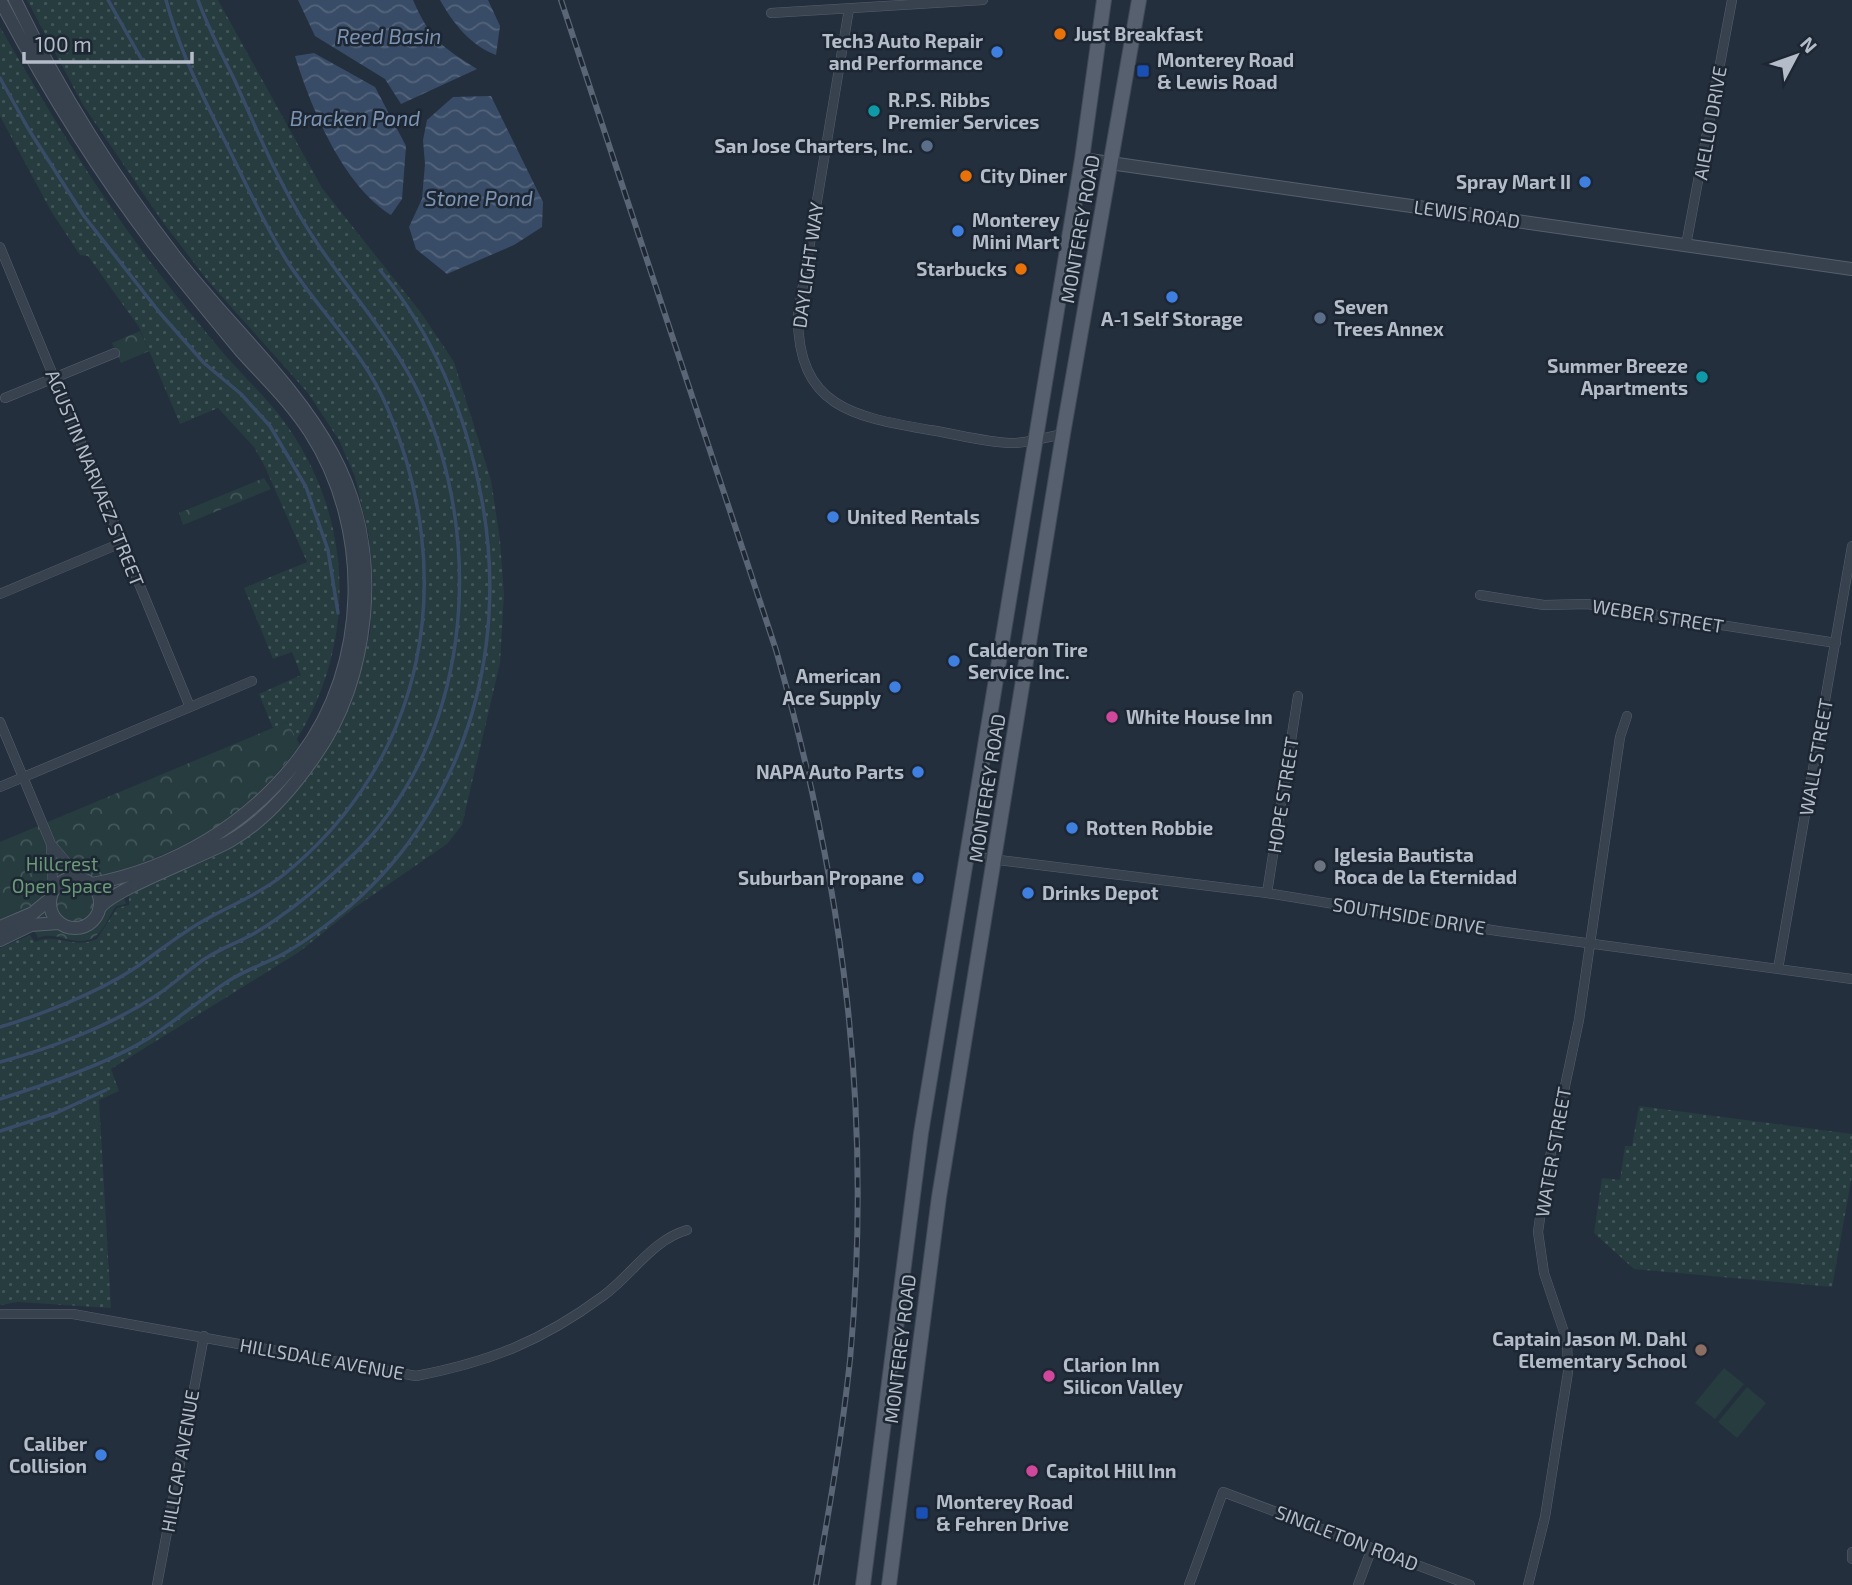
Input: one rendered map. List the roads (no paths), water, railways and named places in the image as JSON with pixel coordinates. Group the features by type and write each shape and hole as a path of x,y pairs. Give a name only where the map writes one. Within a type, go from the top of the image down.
{"main road":[{"name":"MONTEREY ROAD","path":"863,1585 920,1133 1082,159 1104,0"},
{"name":"MONTEREY ROAD","path":"889,1585 932,1245 1063,435 1139,0"},
{"path":"907,1242 932,1245"}],"street":[{"path":"0,0 79,135 138,222 197,299 289,404 311,434 342,502 353,558 354,615 345,663 322,722 289,772 248,813 207,841 142,870 86,881 64,880 33,913 0,927"},
{"path":"0,940 31,925 58,923 68,928 83,928 93,920 106,899 197,859 234,839 272,809 316,755 345,699 356,667 366,590 363,537 344,478 318,426 300,401 208,297 136,203 74,109 15,0"},
{"path":"771,13 983,0"},
{"name":"AIELLO DRIVE","path":"1686,245 1732,0"},
{"name":"DAYLIGHT WAY","path":"849,9 798,316 797,339 803,362 823,392 851,413 874,420 1011,443 1063,435"},
{"name":"LEWIS ROAD","path":"1082,159 1852,269"},
{"name":"AGUSTIN NARVAEZ STREET","path":"0,247 190,707"},
{"path":"5,398 115,353"},
{"path":"0,594 121,543"},
{"name":"WALL STREET","path":"1778,969 1852,546"},
{"name":"WEBER STREET","path":"1480,594 1544,605 1587,604 1836,643"},
{"path":"0,787 252,681"},
{"name":"HOPE STREET","path":"1267,893 1298,696"},
{"name":"WATER STREET","path":"1528,1585 1545,1517 1568,1372 1567,1341 1544,1273 1538,1232 1546,1176 1578,1020 1620,737 1627,716"},
{"path":"0,722 51,844 99,896 99,909"},
{"path":"51,844 51,912 58,923"},
{"name":"SOUTHSIDE DRIVE","path":"966,856 1267,893 1588,943 1852,979"},
{"name":"HILLSDALE AVENUE","path":"0,1314 73,1314 204,1336 304,1358 416,1376 470,1366 523,1347 604,1296 669,1235 687,1230"},
{"name":"HILLCAP AVENUE","path":"157,1585 204,1336"},
{"name":"SINGLETON ROAD","path":"1189,1585 1223,1492 1470,1585"},
{"path":"1358,1585 1372,1548"},
{"path":"1852,1552 1852,1559"}],"water":[{"name":"Reed Basin","path":"298,0 413,0 425,24 438,41 477,69 401,104 385,79 315,36"},
{"path":"440,0 488,0 500,26 496,55 463,32"},
{"name":"Bracken Pond","path":"314,53 375,87 406,146 402,199 391,215 358,185 344,166 320,122 295,56"},
{"name":"Stone Pond","path":"491,96 543,202 542,227 514,245 447,274 416,249 409,227 422,199 425,164 423,140 427,120 453,97"}],"waterway":[{"path":"108,0 142,60"},
{"path":"0,1027 68,1003 118,979 194,926 253,895 282,876 331,829 370,777 398,721 416,661 424,599 422,535 409,471 387,407 366,368 287,261 267,227 194,77 166,0"},
{"path":"0,1062 81,1034 139,1006 206,958 255,933 281,916 351,857 391,810 422,757 443,700 456,640 459,578 455,516 442,455 421,398 397,355 325,255 289,197 198,0"},
{"path":"0,78 29,130 84,216 160,313 204,363 241,394 270,426 306,487 328,550 338,613"},
{"path":"0,1099 76,1073 115,1056 159,1031 230,980 283,954 315,933 382,875 418,830 446,781 468,728 482,673 489,616 489,558 482,501 458,408 446,379 417,322 380,270"},
{"path":"0,1131 56,1113 106,1090"}],"railway":[{"path":"561,0 776,650 800,739 835,914 855,1090 858,1178 856,1268 847,1388 816,1585"}],"place":[{"name":"Just Breakfast","path":"1060,34"},
{"name":"Tech3 Auto Repair and Performance","path":"997,52"},
{"name":"Monterey Road & Lewis Road","path":"1143,71"},
{"name":"R.P.S. Ribbs Premier Services","path":"874,111"},
{"name":"San Jose Charters, Inc.","path":"927,146"},
{"name":"City Diner","path":"966,176"},
{"name":"Spray Mart II","path":"1585,182"},
{"name":"Monterey Mini Mart","path":"958,231"},
{"name":"Starbucks","path":"1021,269"},
{"name":"A-1 Self Storage","path":"1172,297"},
{"name":"Seven Trees Annex","path":"1320,318"},
{"name":"Summer Breeze Apartments","path":"1702,377"},
{"name":"United Rentals","path":"833,517"},
{"name":"Calderon Tire Service Inc.","path":"954,661"},
{"name":"American Ace Supply","path":"895,687"},
{"name":"White House Inn","path":"1112,717"},
{"name":"NAPA Auto Parts","path":"918,772"},
{"name":"Rotten Robbie","path":"1072,828"},
{"name":"Iglesia Bautista Roca de la Eternidad","path":"1320,866"},
{"name":"Suburban Propane","path":"918,878"},
{"name":"Drinks Depot","path":"1028,893"},
{"name":"Captain Jason M. Dahl Elementary School","path":"1701,1350"},
{"name":"Clarion Inn Silicon Valley","path":"1049,1376"},
{"name":"Caliber Collision","path":"101,1455"},
{"name":"Capitol Hill Inn","path":"1032,1471"},
{"name":"Monterey Road & Fehren Drive","path":"922,1513"}],"park label":[{"name":"Hillcrest Open Space","path":"62,875"}]}
